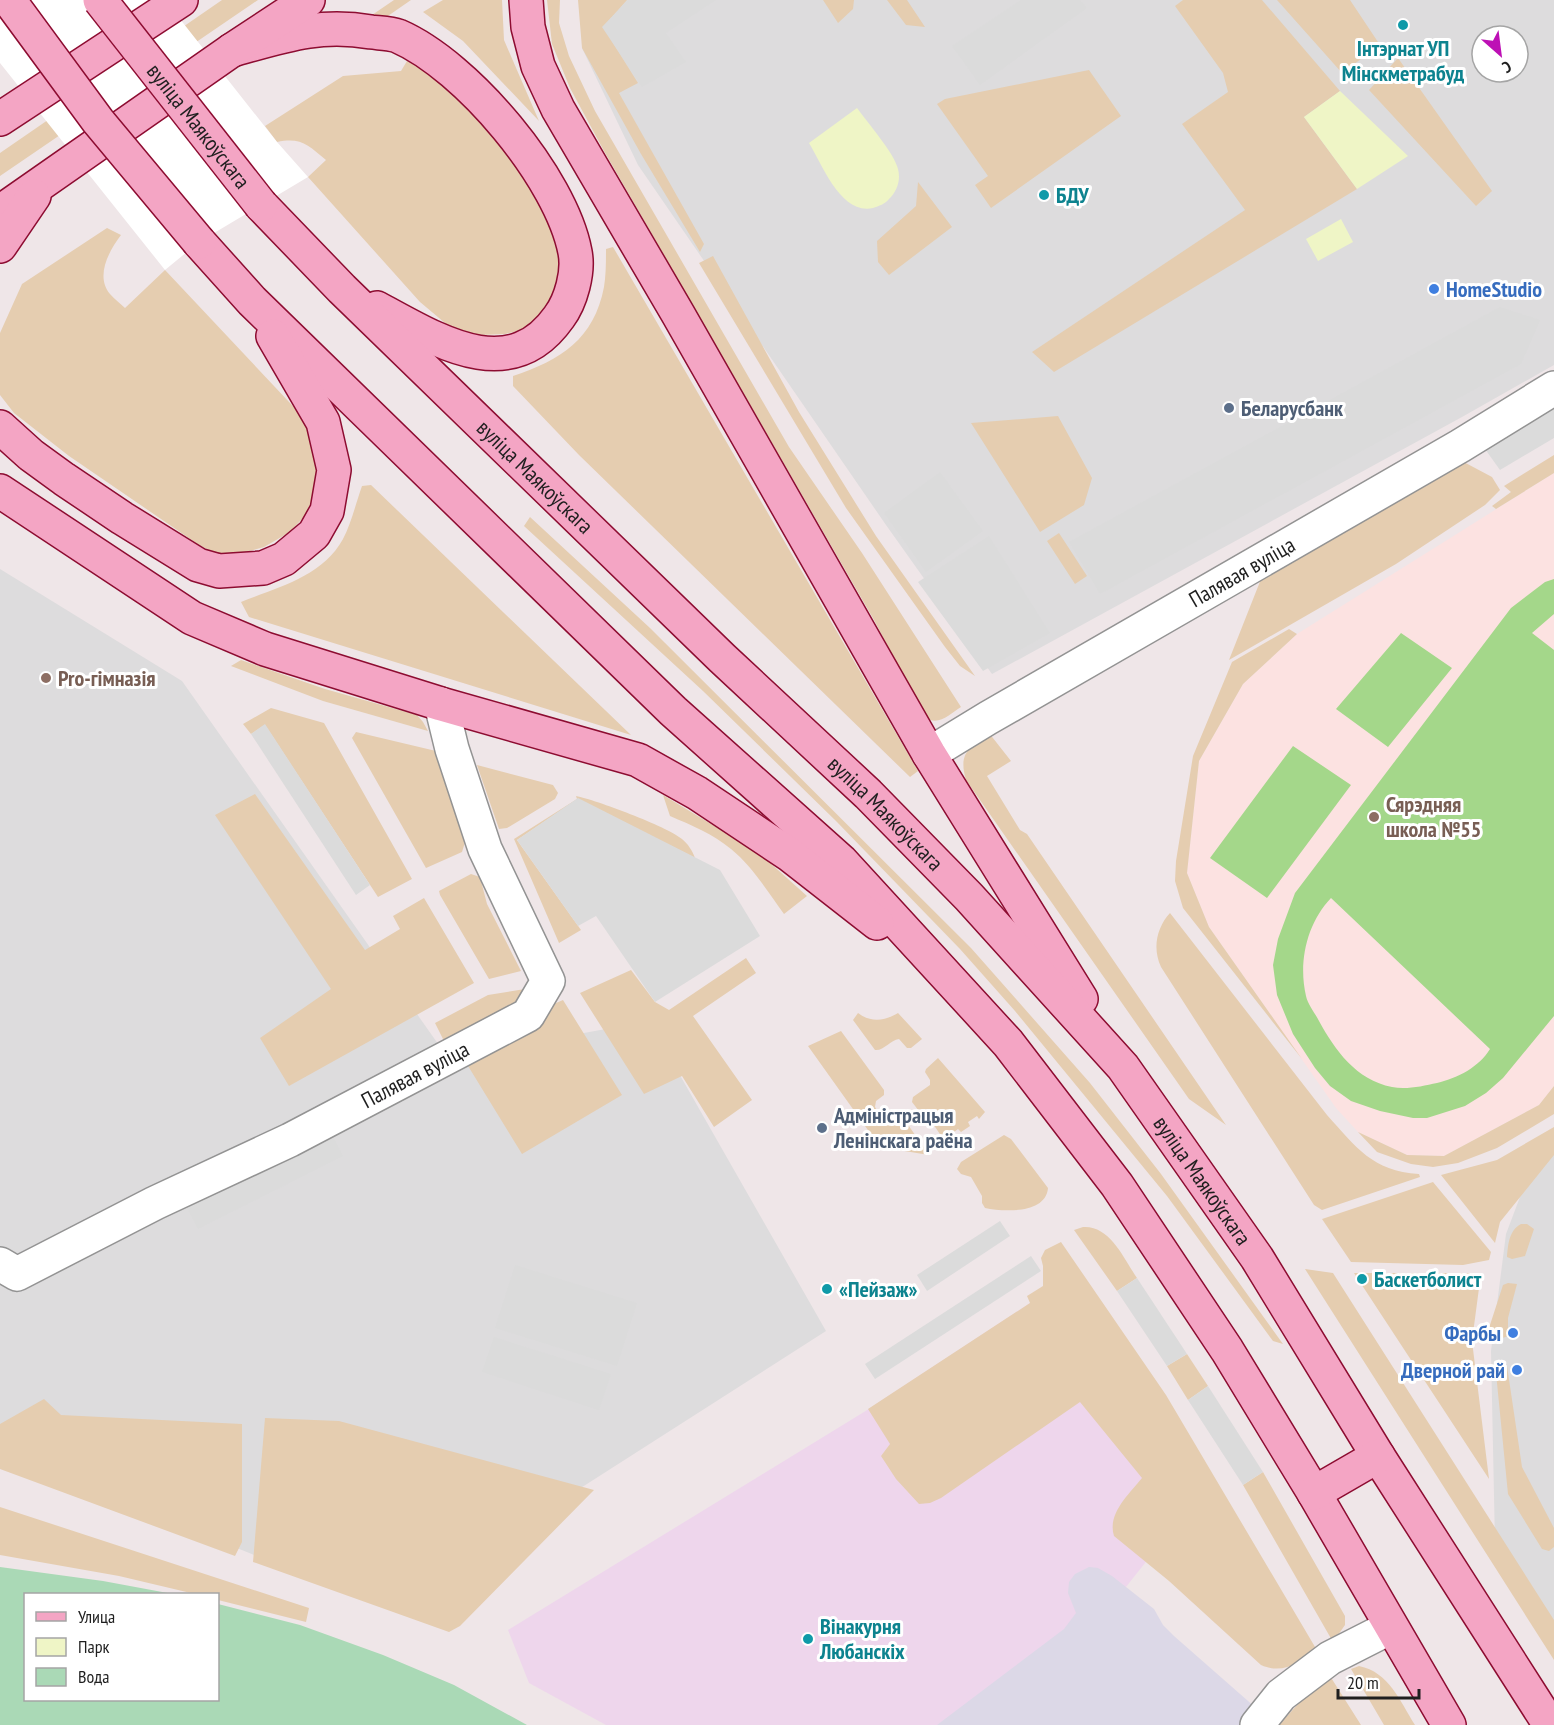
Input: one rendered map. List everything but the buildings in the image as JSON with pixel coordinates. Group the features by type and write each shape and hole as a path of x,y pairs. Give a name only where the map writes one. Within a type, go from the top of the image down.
{"main road":[{"path":"9,0 98,121 199,242 252,301 673,711 841,861 1008,1043 1117,1185 1227,1350 1314,1493 1449,1725"},
{"name":"вуліца Маякоўскага","path":"100,0 261,205 342,289 722,658 868,794 969,897 1123,1067 1257,1258 1378,1456 1550,1725"},
{"path":"0,119 158,10 181,0"},
{"path":"0,212 232,50 308,0"},
{"path":"526,0 528,27 538,66 558,109 929,754 1123,1067"},
{"path":"232,50 306,30 348,28 396,35 422,50 454,73 484,102 526,150 560,205 576,255 573,290 563,312 549,332 523,348 504,354 477,352 441,343 342,289"},
{"path":"0,246 46,179"},
{"path":"0,427 31,455 64,479 198,565 219,571 263,568 284,559 314,534 327,511 334,470 323,422 252,301"},
{"path":"0,491 192,618 265,649 441,704 639,760 697,793 790,855 956,985"},
{"path":"1314,1493 1378,1456"}],"street":[{"name":"Палявая вуліца","path":"929,754 1460,446 1554,388"},
{"name":"Палявая вуліца","path":"0,1264 17,1274 155,1203 290,1140 528,1015 549,981 485,849 452,749 441,704"},
{"path":"1257,1725 1281,1695 1330,1658 1391,1627"}],"shaded area":[{"path":"222,0 258,0 0,176 0,153"},
{"path":"394,0 411,0 385,18 372,15"},
{"path":"443,0 502,0 504,40 539,121 463,41 423,12"},
{"path":"547,0 560,0 559,23 569,56 595,111 789,447 862,553 961,707 944,718 935,721 925,717 874,620 604,151 570,88 552,44"},
{"path":"578,0 627,0 603,27 638,83 619,93 704,244 700,252 641,154 582,48"},
{"path":"594,0 1554,0 1554,365 992,674 886,525 638,165 582,48"},
{"path":"628,0 716,0 666,33 686,62 642,87 602,27"},
{"path":"823,0 854,0 853,9 838,23"},
{"path":"887,0 907,0 925,27 906,25"},
{"path":"1021,0 1080,0 1087,8 980,85 952,46"},
{"path":"1183,0 1262,0 1340,91 1304,117 1357,189 1054,372 1032,352 1245,210 1182,124 1228,92 1223,73 1175,6"},
{"path":"1277,0 1350,0 1380,45 1342,73"},
{"path":"410,56 465,99 505,151 554,224 564,270 547,311 526,329 505,334 480,335 451,328 420,302 308,177 326,160 304,144 292,141 277,142 265,126 343,76 401,71"},
{"path":"1398,58 1492,191 1476,206 1369,90"},
{"path":"1089,70 1121,116 991,208 975,185 988,176 937,104 945,99"},
{"path":"918,182 952,227 889,275 878,262 877,241 916,206"},
{"path":"107,228 121,235 105,264 104,279 113,298 125,308 165,270 306,420 322,463 312,508 290,532 264,547 235,555 217,554 199,545 69,456 14,413 0,395 0,333 22,284"},
{"path":"613,247 918,771 910,777 579,455 513,386 513,376 560,355 583,334 592,321 604,287 606,249"},
{"path":"713,256 799,412 876,536 975,676 960,666 945,647 846,508 699,263"},
{"path":"1500,307 1540,320 1521,364 1100,594 1069,542"},
{"path":"1554,408 1554,438 1500,470 1485,449"},
{"path":"1058,416 1092,478 1084,505 1040,532 971,423"},
{"path":"1554,455 1554,473 1496,509 1492,506 1511,492 1504,486"},
{"path":"1460,460 1492,477 1500,490 1485,505 1396,564 1229,660 1263,574"},
{"path":"940,472 983,531 926,572 884,513"},
{"name":"Сярэдняя школа №55","path":"1554,473 1554,1086 1539,1105 1444,1156 1407,1155 1358,1132 1336,1108 1209,927 1187,873 1199,761 1243,684 1297,634"},
{"path":"371,485 631,735 249,617 241,602 298,579 323,563 334,552 346,533 362,486"},
{"path":"530,517 650,628 971,948 1090,1083 1161,1174 1283,1344 1273,1341 1167,1196 1015,1011 960,949 836,821 703,691 524,526"},
{"path":"1059,533 1087,576 1075,584 1047,541"},
{"path":"989,536 1050,633 983,671 918,582"},
{"path":"0,569 182,681 448,1058 649,1021 826,1331 390,1610 0,1452"},
{"path":"1289,629 1297,634 1243,684 1199,761 1187,873 1209,927 1302,1059 1183,908 1175,881 1176,861 1193,756 1232,662"},
{"path":"241,660 325,689 417,715 428,731 323,701 231,666"},
{"path":"271,708 324,723 412,879 378,897 265,725 251,734 243,724"},
{"path":"265,724 370,885 356,895 251,734"},
{"path":"356,732 436,751 466,839 462,852 426,868 352,738"},
{"path":"989,733 1011,761 987,776 1020,830 1027,834 1226,1125 1189,1099 966,780 964,757 971,747"},
{"path":"477,765 553,785 558,793 555,799 507,828 499,829"},
{"path":"255,794 365,950 400,929 393,916 424,898 474,983 289,1086 260,1038 331,989 215,815"},
{"path":"663,795 759,853 807,896 784,914 753,871 731,849 709,834 670,816"},
{"path":"576,796 662,827 682,839 695,858 578,799 517,840 581,930 559,943 514,839 577,799"},
{"path":"578,798 720,870 760,936 655,1002 596,916 578,926 517,840"},
{"path":"471,874 480,877 487,904 521,971 489,979 440,895 439,891"},
{"path":"1170,913 1327,1115 1356,1147 1389,1168 1419,1174 1420,1177 1322,1210 1314,1205 1161,967 1157,953 1157,938"},
{"path":"746,958 756,973 693,1016 752,1100 714,1127 682,1076 644,1094 580,993 631,970 655,1002 669,1010"},
{"path":"525,989 518,1004 445,1043 435,1023 488,995"},
{"path":"563,1000 622,1095 522,1154 465,1061 549,1006"},
{"path":"858,1013 878,1020 898,1013 922,1039 911,1048 907,1048 899,1039 875,1050 853,1020"},
{"path":"841,1031 884,1090 884,1095 876,1101 875,1107 885,1123 890,1124 899,1118 904,1119 929,1155 880,1147 808,1046"},
{"path":"938,1058 985,1112 979,1119 977,1116 968,1122 970,1126 961,1132 958,1129 949,1136 951,1139 946,1143 929,1118 925,1119 912,1102 913,1097 930,1085 925,1072"},
{"path":"1554,1086 1554,1114 1497,1148 1458,1163 1433,1167 1411,1164 1377,1152 1358,1132 1407,1155 1444,1156 1539,1105"},
{"path":"1554,1127 1554,1155 1500,1222 1495,1243 1441,1175 1497,1160"},
{"path":"330,1131 343,1156 198,1229 185,1204"},
{"path":"1004,1135 1011,1139 1048,1188 1040,1203 1032,1207 1013,1210 985,1208 982,1196 971,1177 961,1174 957,1169 961,1162"},
{"path":"1554,1148 1554,1644 1495,1544 1491,1351 1506,1234 1523,1189"},
{"path":"1433,1182 1491,1252 1489,1260 1463,1265 1351,1262 1322,1219"},
{"path":"1000,1221 1010,1236 927,1291 917,1275"},
{"path":"1521,1224 1527,1224 1534,1229 1525,1256 1512,1259 1507,1257 1510,1238"},
{"path":"1083,1227 1101,1231 1109,1237 1137,1278 1117,1291 1074,1230"},
{"path":"1061,1242 1166,1395 1318,1652 1284,1668 1269,1668 1261,1665 1169,1581 1114,1536 1116,1512 1142,1478 1080,1402 941,1498 930,1503 919,1504 896,1479 881,1456 890,1444 868,1409 1030,1303 1027,1296 1043,1286 1041,1258 1045,1250"},
{"path":"1031,1256 1041,1271 875,1379 865,1364"},
{"path":"515,1265 637,1303 617,1366 495,1328"},
{"path":"1305,1269 1333,1273 1554,1620 1554,1660"},
{"path":"1354,1273 1481,1273 1472,1341 1489,1479"},
{"path":"1137,1278 1187,1354 1167,1366 1117,1291"},
{"path":"1517,1284 1508,1318 1508,1336 1496,1339 1489,1328 1503,1285"},
{"path":"1030,1303 1180,1519 1118,1597 1071,1636 954,1725 606,1725 529,1683 508,1630 864,1412"},
{"path":"494,1337 611,1374 599,1410 482,1372"},
{"path":"1187,1354 1208,1386 1188,1400 1167,1366"},
{"path":"1507,1366 1522,1467 1554,1528 1554,1547 1549,1551 1542,1549 1508,1494 1496,1373 1499,1367"},
{"path":"1208,1386 1263,1472 1243,1485 1188,1400"},
{"path":"44,1399 61,1415 242,1424 242,1542 235,1556 0,1469 0,1424"},
{"path":"265,1418 339,1421 594,1490 460,1626 449,1632 253,1562"},
{"path":"1263,1472 1345,1616 1345,1625 1333,1642 1243,1485"},
{"path":"0,1507 309,1608 306,1622 219,1600 219,1593 191,1593 119,1576 0,1555"},
{"path":"1089,1567 1098,1568 1112,1576 1154,1609 1163,1625 1174,1636 1256,1708 1243,1725 937,1725 1064,1629 1076,1613 1068,1593 1069,1582 1075,1574"},
{"path":"1359,1666 1378,1674 1386,1681 1399,1697 1415,1725 1384,1725 1351,1669"},
{"path":"1330,1676 1361,1725 1279,1725 1317,1683"}],"green space":[{"path":"1340,91 1408,156 1357,189 1304,117"},
{"path":"857,108 892,155 899,173 898,185 892,196 884,204 873,208 862,208 842,197 827,176 809,143"},
{"path":"1341,219 1353,242 1318,261 1306,239"},
{"path":"1554,579 1554,614 1532,633 1554,650 1554,1016 1503,1078 1486,1093 1465,1106 1427,1118 1413,1118 1380,1111 1351,1101 1330,1086 1293,1034 1277,995 1273,965 1278,939 1295,893 1511,608 1545,582","holes":["1331,898 1490,1049 1480,1061 1460,1075 1437,1083 1409,1088 1397,1088 1379,1083 1357,1071 1332,1043 1310,1006 1304,983 1304,957 1310,931"]},
{"path":"1401,633 1452,668 1388,747 1336,709"},
{"path":"1293,746 1351,785 1267,898 1210,858"}],"water":[{"path":"0,1567 103,1581 168,1593 24,1593 24,1701 219,1701 219,1604 300,1625 383,1655 454,1685 527,1725 0,1725"}],"pier":[{"path":"0,0 165,0 277,142 308,177 199,242 165,270 0,63"}],"place":[{"name":"Інтэрнат УП Мінскметрабуд","path":"1403,25"},
{"name":"БДУ","path":"1044,195"},
{"name":"HomeStudio","path":"1434,289"},
{"name":"Беларусбанк","path":"1229,408"},
{"name":"Pro-гімназія","path":"46,678"},
{"name":"Сярэдняя школа №55","path":"1374,817"},
{"name":"Адміністрацыя Ленінскага раёна","path":"822,1128"},
{"name":"Баскетболист","path":"1362,1279"},
{"name":"«Пейзаж»","path":"827,1289"},
{"name":"Фарбы","path":"1513,1333"},
{"name":"Дверной рай","path":"1517,1370"},
{"name":"Вінакурня Любанскіх","path":"808,1639"}]}
